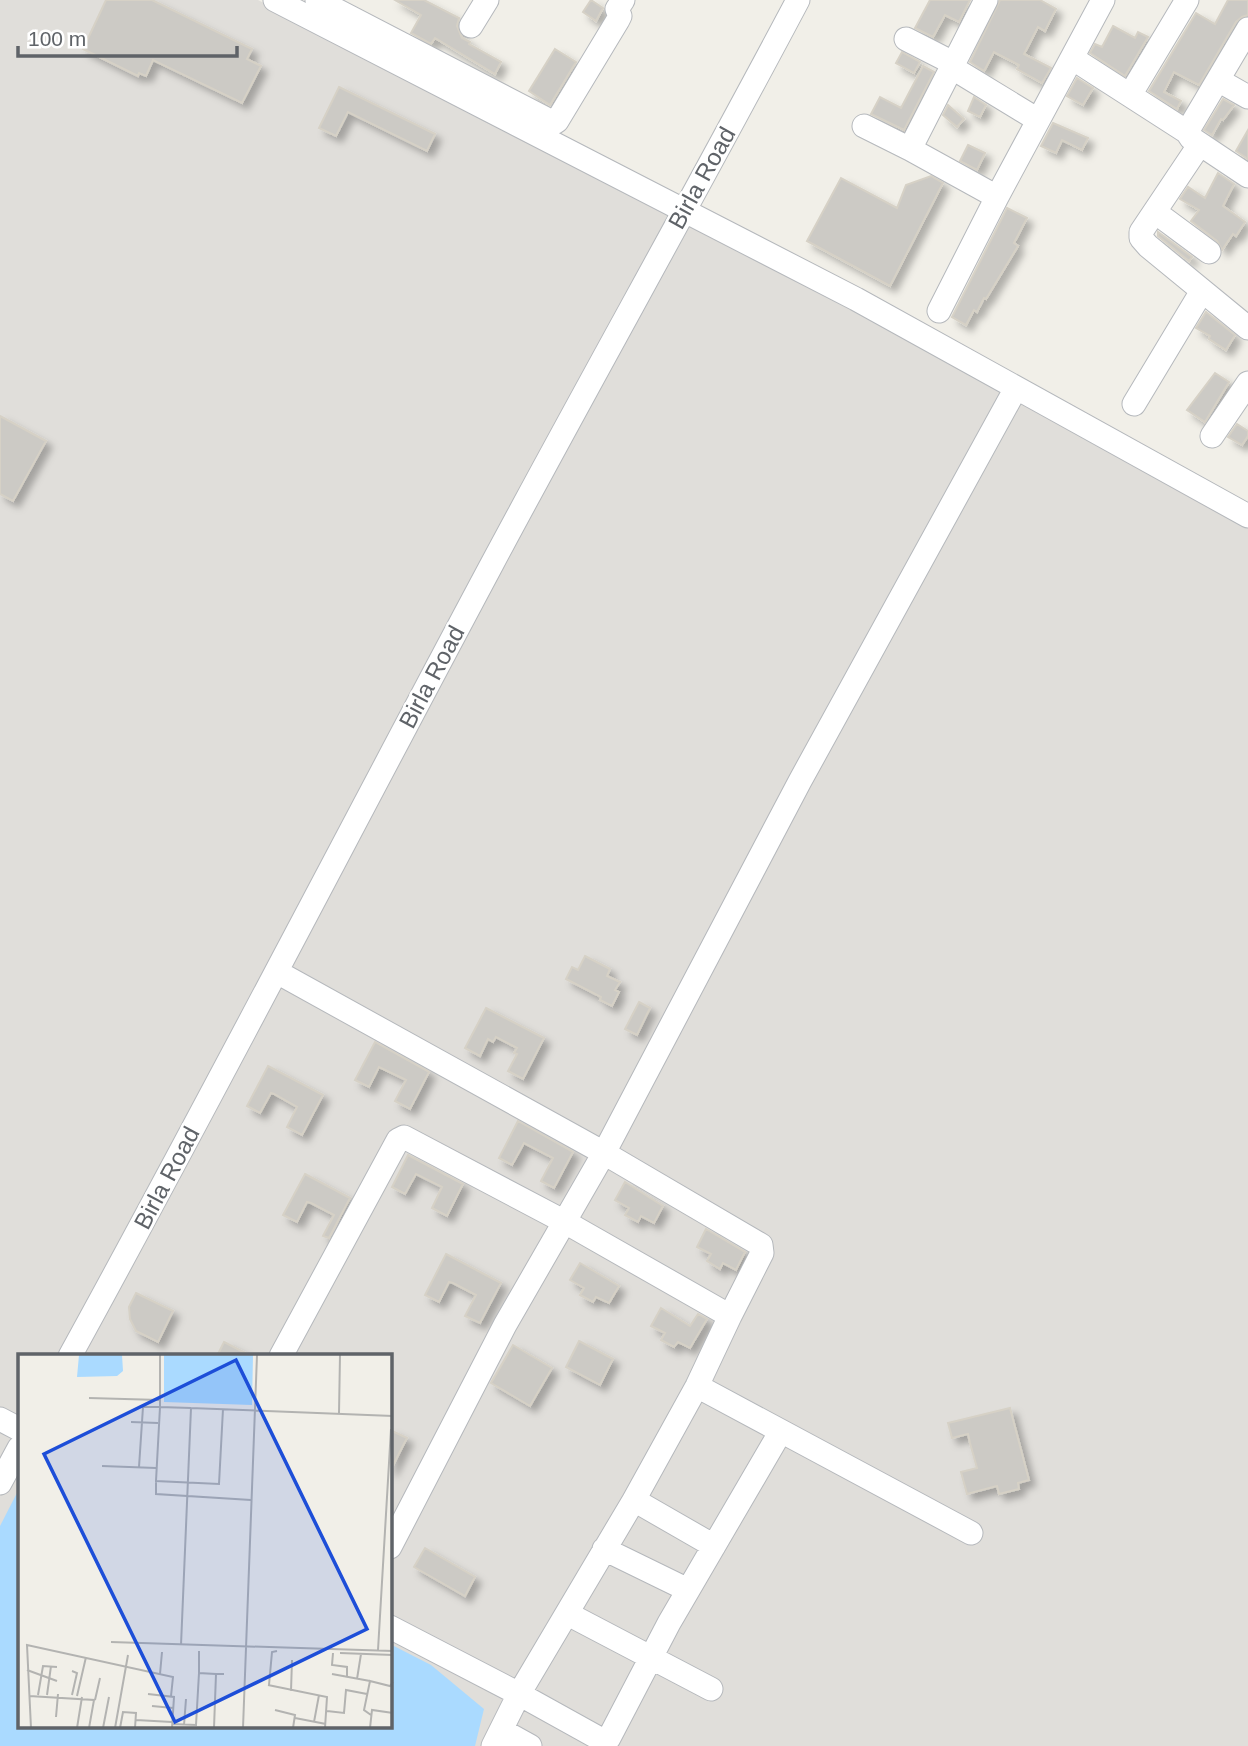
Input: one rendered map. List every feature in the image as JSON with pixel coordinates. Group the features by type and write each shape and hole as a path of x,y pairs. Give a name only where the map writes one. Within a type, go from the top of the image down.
{"street":[{"path":"275,0 856,299 1248,516"},
{"path":"317,0 554,123 558,121 618,20 620,16 617,9 623,0"},
{"path":"471,26 487,0"},
{"name":"Birla Road","path":"71,1354 277,972 492,563 798,0"},
{"path":"910,149 986,0"},
{"path":"939,311 1103,0"},
{"path":"1130,95 1187,0"},
{"path":"1248,29 1218,80 1193,138 1155,212 1141,232 1143,241 1248,328"},
{"path":"906,39 1038,120"},
{"path":"1072,58 1248,176"},
{"path":"1218,80 1248,97"},
{"path":"864,126 997,197"},
{"path":"1155,212 1209,252"},
{"path":"1134,404 1202,290"},
{"path":"1212,436 1248,383"},
{"path":"392,1542 505,1325 604,1153 800,780 1016,388"},
{"path":"277,972 604,1153 762,1247 762,1252 697,1386 634,1500 519,1694 497,1738 530,1746"},
{"path":"282,1354 401,1138 406,1137 565,1222 730,1316"},
{"path":"697,1386 971,1533"},
{"path":"0,1419 18,1428"},
{"path":"392,1628 519,1694 598,1739 606,1740 688,1590 781,1431"},
{"path":"0,1483 18,1450"},
{"path":"634,1500 713,1546"},
{"path":"604,1549 688,1590"},
{"path":"568,1614 711,1689"}],"shaded area":[{"path":"0,0 258,0 1248,510 1248,1746 0,1746"}],"water":[{"path":"18,1491 18,1728 392,1728 392,1645 431,1665 484,1709 475,1746 0,1746 0,1526"}],"building":[{"path":"106,0 152,0 252,49 247,59 261,66 242,103 153,60 146,76 139,73 138,76 83,49"},
{"path":"395,0 424,0 459,18 457,26 462,38 501,62 495,74 435,38 431,44 411,33 421,15"},
{"path":"591,0 603,8 596,21 583,12"},
{"path":"930,0 970,0 959,22 945,15 933,37 915,28"},
{"path":"1000,0 1040,0 1056,9 1045,31 1038,27 1024,54 1051,68 1042,83 1017,69 1019,65 994,52 984,71 970,62"},
{"path":"1228,0 1248,0 1248,15 1236,22 1199,85 1174,72 1164,92 1181,101 1177,109 1149,91 1196,13 1215,24"},
{"path":"1113,26 1135,38 1138,32 1148,37 1125,76 1090,53 1095,44 1102,47"},
{"path":"555,49 576,62 550,105 529,91"},
{"path":"902,52 920,62 914,73 896,63"},
{"path":"923,66 934,72 904,130 871,114 880,97 901,108"},
{"path":"1077,78 1093,88 1083,105 1067,96"},
{"path":"339,87 435,134 427,151 348,112 336,136 319,128"},
{"path":"974,97 986,105 980,117 968,111"},
{"path":"1223,99 1234,105 1223,120 1221,119 1212,135 1204,130"},
{"path":"948,105 964,119 957,127 943,115"},
{"path":"1053,123 1088,138 1082,150 1062,140 1056,153 1041,146"},
{"path":"1248,130 1248,159 1236,151"},
{"path":"968,145 985,153 977,170 960,161"},
{"path":"1218,173 1234,184 1223,206 1245,222 1222,250 1217,241 1191,221 1199,210 1180,199 1188,187 1205,198"},
{"path":"931,176 943,183 890,286 807,241 841,178 897,208 906,185"},
{"path":"1007,208 1027,218 1014,243 1018,246 986,299 984,298 977,312 974,310 966,325 952,317"},
{"path":"1158,232 1192,257 1189,261 1158,236"},
{"path":"1206,312 1235,335 1226,350 1196,328"},
{"path":"1215,373 1229,382 1205,422 1187,410"},
{"path":"0,416 46,441 13,501 0,494"},
{"path":"1237,424 1248,431 1242,445 1228,437"},
{"path":"585,956 610,969 607,976 620,982 615,990 619,992 612,1006 600,1000 601,997 566,979 572,967 578,970"},
{"path":"639,1002 650,1008 637,1035 625,1029"},
{"path":"486,1008 544,1038 523,1079 508,1071 517,1054 514,1053 517,1048 496,1037 493,1042 488,1039 480,1056 465,1048"},
{"path":"375,1042 429,1072 410,1109 395,1101 406,1080 379,1067 369,1087 355,1080"},
{"path":"268,1066 323,1095 302,1135 287,1127 297,1107 274,1094 271,1093 260,1113 247,1106"},
{"path":"518,1121 573,1152 554,1188 541,1181 553,1158 524,1143 512,1165 499,1158"},
{"path":"408,1155 463,1184 447,1216 432,1208 442,1187 416,1174 405,1194 392,1187"},
{"path":"305,1174 350,1198 329,1238 323,1236 334,1215 311,1203 307,1202 297,1222 283,1215"},
{"path":"625,1182 663,1206 654,1223 641,1216 638,1222 625,1215 629,1208 615,1200"},
{"path":"706,1229 745,1252 736,1270 723,1263 720,1269 707,1261 711,1254 697,1247"},
{"path":"446,1254 501,1283 480,1323 465,1316 476,1295 453,1283 449,1282 439,1302 425,1295"},
{"path":"580,1263 619,1286 609,1303 596,1297 593,1302 580,1295 584,1288 570,1280"},
{"path":"136,1293 173,1311 158,1342 136,1331 130,1319 129,1307"},
{"path":"661,1308 690,1326 698,1314 707,1319 690,1348 678,1342 674,1347 661,1340 665,1333 651,1326"},
{"path":"579,1341 613,1359 600,1385 566,1367"},
{"path":"224,1342 247,1354 218,1354"},
{"path":"513,1345 552,1368 530,1406 491,1383"},
{"path":"1010,1408 1029,1480 1018,1483 1019,1489 999,1494 997,1486 967,1494 961,1472 977,1468 968,1434 952,1438 948,1423"},
{"path":"392,1431 407,1438 392,1467"},
{"path":"425,1548 475,1577 465,1596 414,1567"}]}
